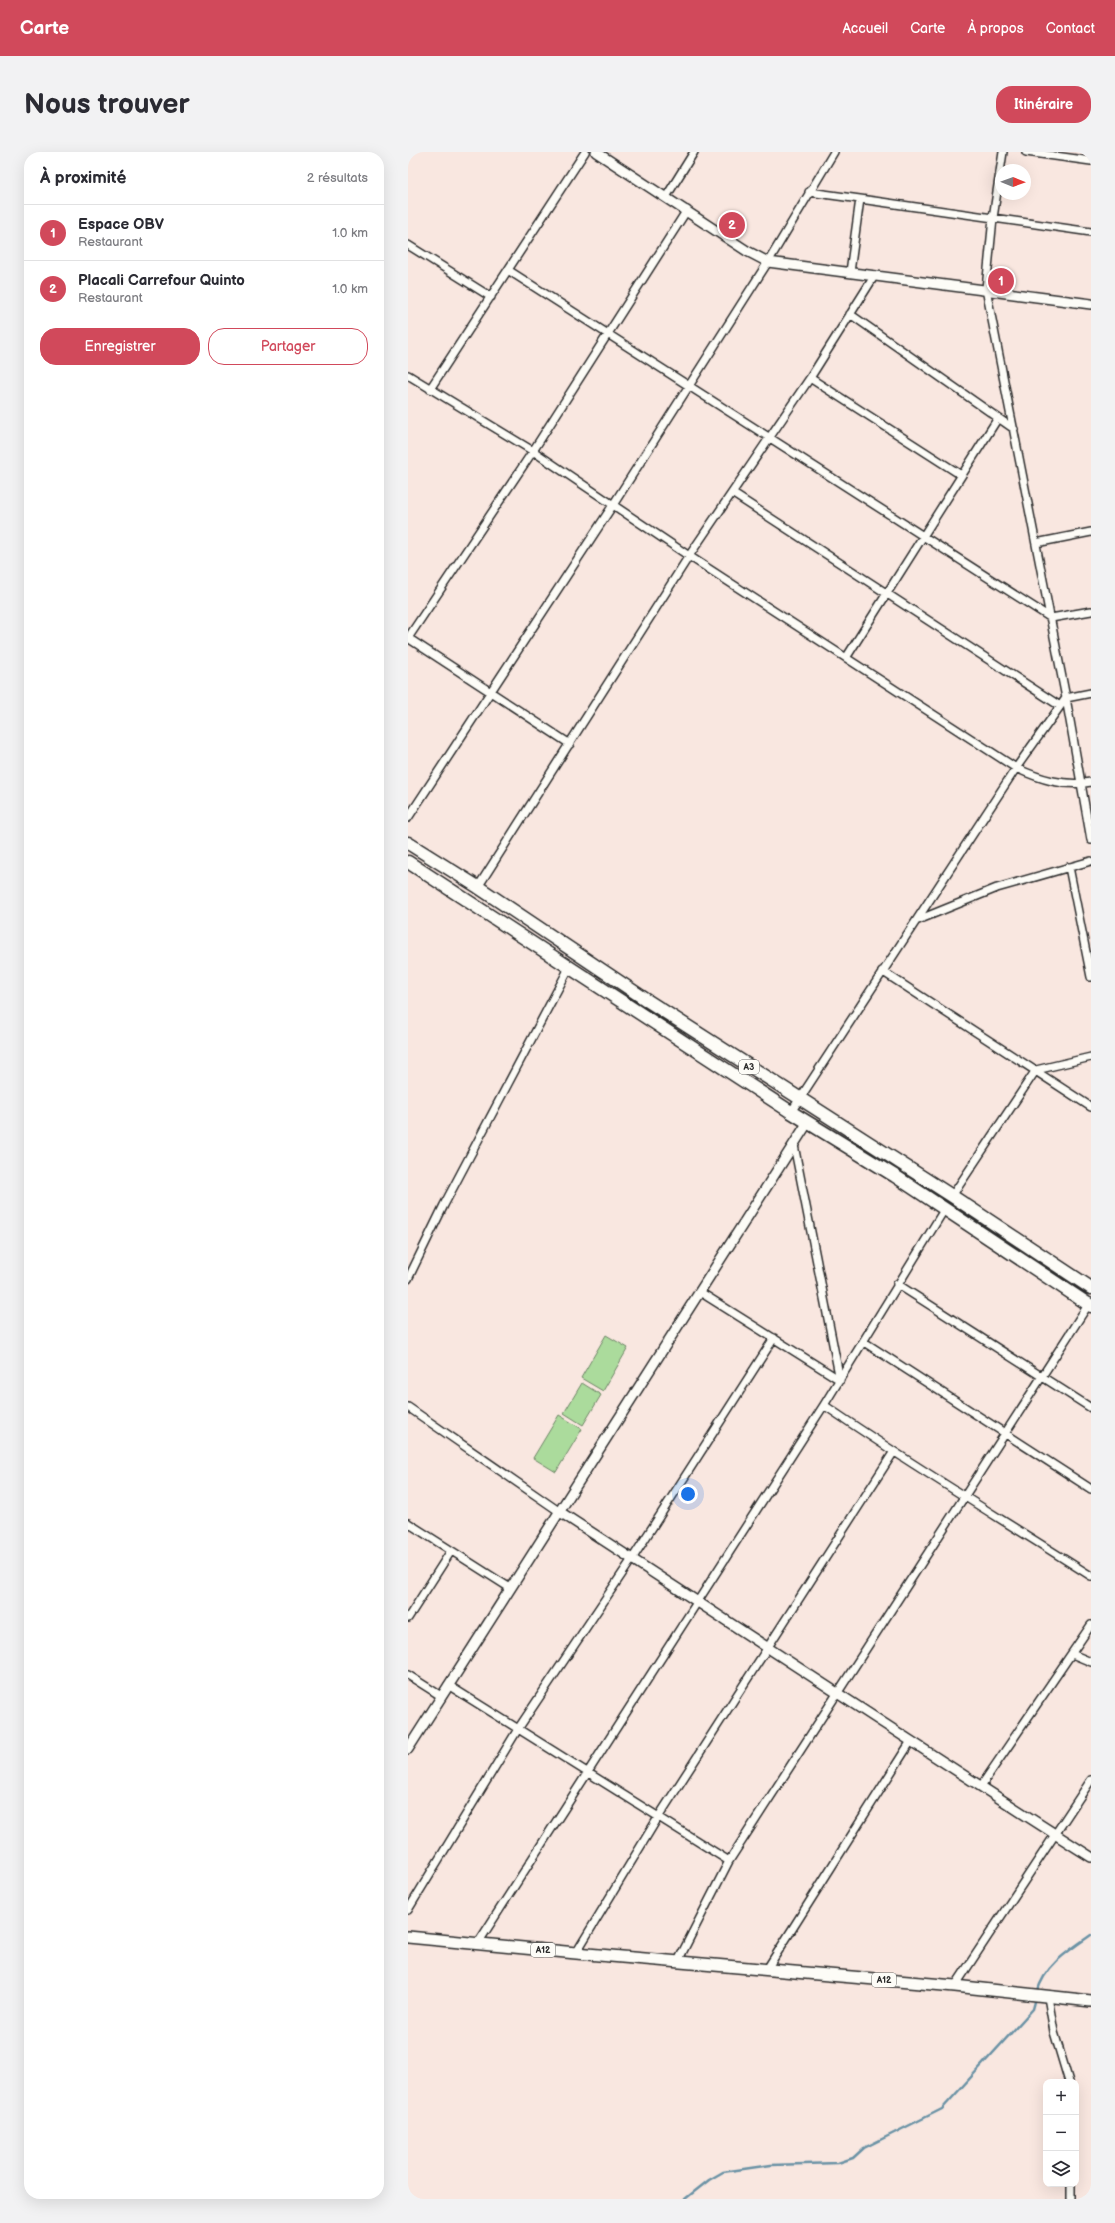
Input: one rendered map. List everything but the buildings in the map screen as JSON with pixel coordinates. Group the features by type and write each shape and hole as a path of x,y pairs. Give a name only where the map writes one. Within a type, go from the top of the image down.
{"highway":[{"name":"A3","path":"408,843 478,887 648,1001 800,1100 952,1196 1091,1288"},
{"name":"A3","path":"408,862 791,1112 1090,1304"}],"main road":[{"name":"A12","path":"408,1937 955,1986 1091,2001"}],"street":[{"path":"430,389 585,152"},
{"path":"596,152 687,210 747,251 768,262 986,289 1091,304"},
{"path":"666,197 694,152"},
{"path":"408,818 613,505 768,262 834,152"},
{"path":"1003,152 993,218 986,289 1051,618 1091,840"},
{"path":"1026,152 1091,161"},
{"path":"809,192 1091,232"},
{"path":"850,272 860,199"},
{"path":"570,744 408,638 533,451 687,210"},
{"path":"408,245 491,296"},
{"path":"508,270 922,537 1051,618 1091,611"},
{"path":"478,887 689,556 810,378 875,275"},
{"path":"850,314 1014,429"},
{"path":"408,375 533,451 689,556 1016,768 1045,781 1081,784 1091,782"},
{"path":"810,378 961,475"},
{"path":"846,658 886,592 998,418"},
{"path":"732,493 1060,706"},
{"path":"1036,543 1091,532"},
{"path":"791,1112 1016,768 1060,706 1066,698 1091,693"},
{"path":"918,920 997,888 1091,861"},
{"path":"1069,867 1091,977"},
{"path":"408,1279 444,1205 569,968"},
{"path":"882,971 1091,1107"},
{"path":"952,1196 1036,1070 1091,1057"},
{"path":"408,1749 808,1122"},
{"path":"794,1145 840,1380"},
{"path":"478,1943 697,1600 840,1380 864,1342 897,1284 944,1210"},
{"path":"897,1284 1091,1408"},
{"path":"700,1292 840,1380"},
{"path":"678,1961 729,1861 838,1694 1003,1434 1090,1304"},
{"path":"408,1910 518,1729 632,1559 774,1338"},
{"path":"864,1342 1003,1434 1091,1489"},
{"path":"824,1405 893,1453 964,1495 1091,1576"},
{"path":"409,1410 560,1512 697,1600 768,1649 1091,1857"},
{"path":"576,1953 659,1816 893,1453"},
{"path":"408,1523 510,1588"},
{"path":"408,1618 451,1551"},
{"path":"981,1786 1091,1625"},
{"path":"1072,1654 1091,1662"},
{"path":"408,1675 441,1696"},
{"path":"448,1685 586,1773 659,1816 729,1861"},
{"path":"767,1969 911,1741"},
{"path":"955,1986 1091,1780"},
{"path":"1048,1997 1054,2032 1061,2049 1068,2079"},
{"path":"1071,2187 1071,2199"}],"green space":[{"path":"606,1335 628,1348 603,1391 581,1378"},
{"path":"582,1383 601,1395 583,1425 564,1413"},
{"path":"559,1415 582,1429 556,1472 533,1458"}],"waterway":[{"path":"1037,1993 1040,1983 1051,1967 1066,1953 1091,1935"},
{"path":"685,2199 709,2180 723,2172 771,2165 838,2163 853,2158 864,2148 942,2109 1033,2009 1036,1998"}],"place":[{"name":"Placali Carrefour Quinto","path":"732,225"},
{"name":"Espace OBV","path":"1001,281"}]}
